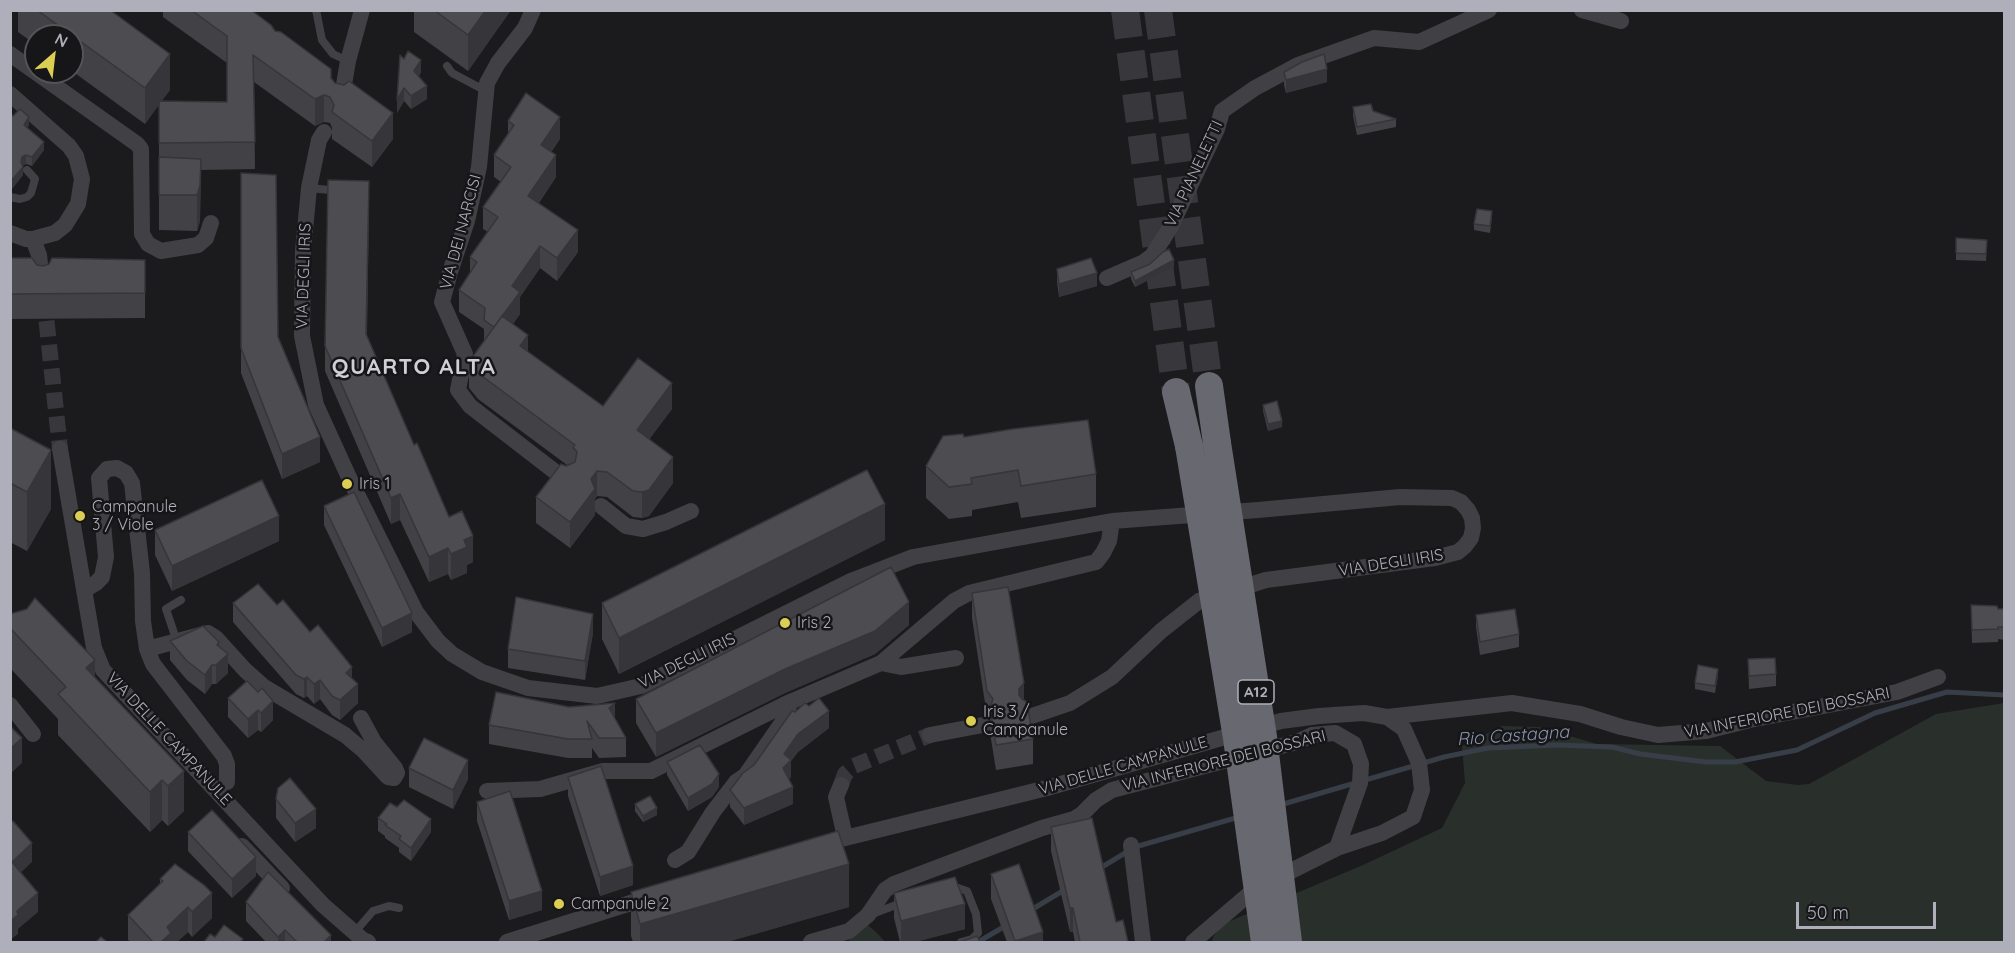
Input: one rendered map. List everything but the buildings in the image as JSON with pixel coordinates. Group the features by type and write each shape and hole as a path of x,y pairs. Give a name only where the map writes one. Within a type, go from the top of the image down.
{"highway":[{"name":"A12","path":"1209,386 1203,444 1237,738 1265,942"},
{"name":"A12","path":"1176,392 1203,444 1263,736 1288,942"}],"street":[{"path":"340,102 362,10"},
{"name":"VIA DEI NARCISI","path":"533,10 525,28 498,63 487,83 479,167 467,221 442,303 465,354 458,390 470,406 567,481"},
{"name":"VIA PIANELETTI","path":"1107,278 1144,262 1152,256 1177,213 1217,129 1222,111 1255,88 1298,65 1374,38 1419,42 1489,10"},
{"path":"1582,10 1620,21"},
{"path":"10,54 141,149 142,234 148,244 161,251 198,245 206,238 211,223"},
{"path":"10,94 69,146 81,168 81,193 72,216 65,225 55,233 33,239 10,233"},
{"name":"VIA DEGLI IRIS","path":"324,132 309,188 303,251 302,336 316,405 352,484 416,612 452,654 482,672 528,688 597,696 641,686 851,581 913,557 1112,521 1400,497 1452,498 1461,502 1472,518 1471,538 1458,552 1435,558 1266,580 1199,601 1161,631 1112,676 1070,703 1029,717"},
{"path":"33,239 39,255 42,281"},
{"name":"VIA DELLE CAMPANULE","path":"60,449 94,648 103,670 323,905 361,938"},
{"path":"84,590 102,577 106,557 99,478 107,469 117,468 126,473 132,483 142,573 143,621 147,649 153,664 224,756 227,764 227,782"},
{"path":"601,506 626,526 643,529 691,511"},
{"path":"487,790 540,789 603,771 651,771 790,702 880,663 954,601 969,593 1096,562 1109,541 1112,521"},
{"path":"147,649 208,633 264,687 352,741 388,777 394,778 397,773 395,768 374,742 361,718"},
{"path":"880,663 901,667 956,658"},
{"name":"VIA INFERIORE DEI BOSSARI","path":"1387,717 1512,703 1580,714 1621,727 1658,735 1706,731 1750,720 1897,692 1938,677"},
{"path":"675,860 688,852 713,812 736,782 745,776 786,717 790,702"},
{"path":"10,705 33,734"},
{"name":"VIA DELLE CAMPANULE","path":"811,847 1047,788 1281,721 1364,713 1387,717"},
{"path":"1199,940 1255,889 1337,848 1382,833 1413,817 1422,790 1419,763 1404,729 1387,717"},
{"path":"930,735 983,725"},
{"name":"VIA INFERIORE DEI BOSSARI","path":"811,942 849,931 868,915 885,890 894,884 1042,828 1074,819 1112,790 1297,742 1312,735 1335,734 1354,744 1361,764 1360,783 1337,848"},
{"path":"841,785 836,797 845,837"},
{"path":"230,833 294,900"},
{"path":"1131,845 1143,942"},
{"path":"507,942 663,893"}],"lane":[{"path":"316,10 322,40 333,54 348,61"},
{"path":"447,66 452,73 486,92"},
{"path":"10,197 20,199 32,193 35,179 27,170"},
{"path":"309,188 348,192"},
{"path":"177,642 166,609 182,600"},
{"path":"943,889 952,886 967,891 976,914 978,933 972,939 961,942"},
{"path":"868,915 913,899"},
{"path":"361,938 373,911 389,906 399,908"}],"shaded area":[{"path":"2004,703 2004,942 1212,942 1223,924 1363,865 1442,828 1465,783 1462,746 1502,726 1539,727 1597,744 1720,746 1766,781 1798,785 1809,784 1936,714"},
{"path":"868,925 885,942 847,942"}],"waterway":[{"name":"Rio Castagna","path":"1280,805 1444,757 1488,748 1558,745 1612,747 1640,754 1706,762 1735,762 1797,750 1875,713 1947,692 2004,695"},
{"name":"Rio Castagna","path":"1097,870 1135,847 1239,817"},
{"name":"Rio Castagna","path":"1031,910 1066,889"},
{"name":"Rio Castagna","path":"978,942 1007,925"}],"tunnel":[{"path":"1125,10 1176,392"},
{"path":"1158,10 1209,386"},
{"path":"44,297 60,449"},
{"path":"841,785 845,774 854,766 930,735"}],"place":[{"name":"Iris 1","path":"347,484"},
{"name":"Campanule 3 / Viole","path":"80,516"},
{"name":"Iris 2","path":"785,623"},
{"name":"Iris 3 / Campanule","path":"971,721"},
{"name":"Campanule 2","path":"559,904"}],"district":[{"name":"QUARTO ALTA","path":"414,367"}]}
